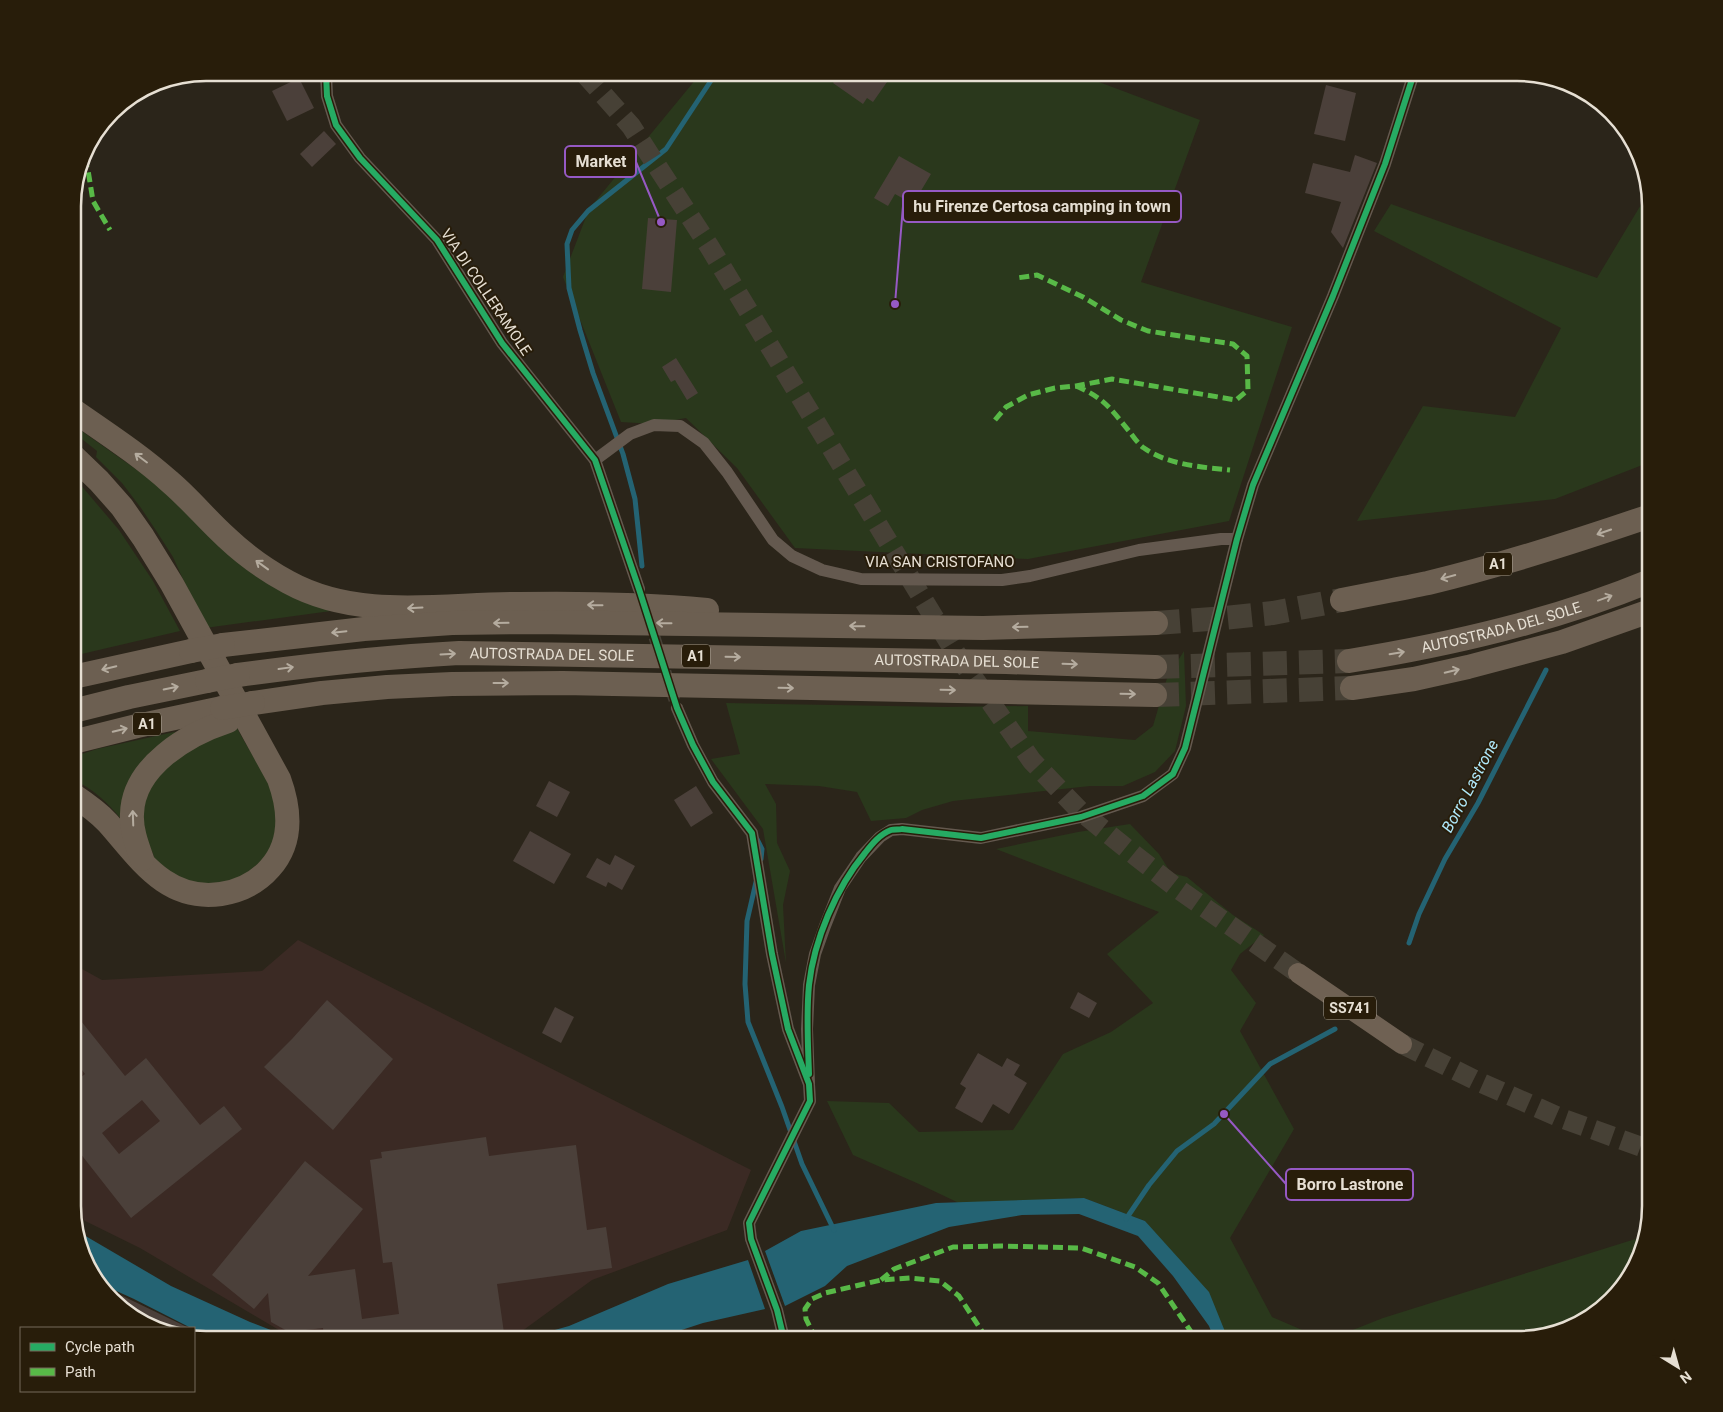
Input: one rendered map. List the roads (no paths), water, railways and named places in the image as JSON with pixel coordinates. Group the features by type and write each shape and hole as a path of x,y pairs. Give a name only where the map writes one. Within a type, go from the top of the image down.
{"highway":[{"path":"82,416 171,482 227,538 264,568 304,590 335,600 395,609 517,604 664,606 721,611 817,626"},
{"path":"82,464 99,480 122,507 172,584 275,771 287,804 287,828 281,852 267,872 247,887 203,896 174,888 155,875 108,823 82,801"},
{"name":"A1","path":"1342,600 1428,582 1516,559 1642,519"},
{"name":"AUTOSTRADA DEL SOLE","path":"1349,660 1425,648 1548,618 1642,584"},
{"name":"AUTOSTRADA DEL SOLE","path":"1352,688 1414,679 1468,667 1562,642 1642,613"},
{"name":"AUTOSTRADA DEL SOLE","path":"82,675 223,645 364,629 452,624 533,622 983,628 1156,623"},
{"name":"AUTOSTRADA DEL SOLE","path":"82,709 129,697 238,675 317,664 459,653 1006,662 1156,667"},
{"name":"AUTOSTRADA DEL SOLE","path":"82,740 137,726 225,715 322,693 388,686 582,683 1155,695"},
{"path":"144,865 137,844 132,815 138,790 144,776 158,761 225,715"}],"main road":[{"name":"SS741","path":"1298,973 1402,1044"}],"street":[{"name":"VIA DI COLLERAMOLE","path":"326,81 327,96 336,125 360,158 437,240 502,342 595,460 639,589"},
{"path":"782,1331 777,1310 751,1239 749,1223 810,1101 807,1020 809,985 815,954 840,888 862,857 880,837 891,830 902,829 981,838 1081,817 1143,796 1173,774 1185,748 1237,539 1253,485 1333,296 1385,164 1411,81"},
{"name":"VIA SAN CRISTOFANO","path":"595,460 630,434 654,424 680,426 704,443 727,472 773,540 792,556 822,570 860,579 1002,580 1030,576 1139,550 1221,539 1237,539"},
{"path":"676,708 692,745 713,782 752,833 772,954 788,1029 809,1084"}],"water":[{"path":"1084,1198 1145,1221 1209,1292 1225,1331 1211,1331 1173,1276 1138,1236 1079,1214 1022,1215 949,1227 847,1266 825,1286 785,1306 765,1251 801,1231 936,1203"},
{"path":"85,1236 171,1286 273,1331 195,1330 195,1327 189,1327 114,1290 107,1282 94,1261"},
{"path":"748,1260 765,1309 703,1323 678,1331 551,1331 569,1326 668,1284"}],"waterway":[{"path":"642,566 635,499 623,454 593,373 580,330 569,288 567,244 572,230 588,211 666,149 711,81"},
{"name":"Borro Lastrone","path":"1409,943 1419,914 1445,859 1478,803 1546,670"},
{"path":"757,839 762,849 761,859"},
{"path":"756,882 747,921 745,984 748,1022 782,1107 802,1164 834,1230"},
{"name":"Borro Lastrone","path":"1126,1219 1149,1185 1177,1151 1214,1124 1270,1064 1335,1029"}],"tunnel":[{"path":"591,81 631,126 709,246 953,649 1032,761 1079,810 1137,857 1178,889 1298,973"},
{"path":"1156,623 1273,613 1342,600"},
{"path":"649,620 677,708"},
{"path":"1155,667 1349,661"},
{"path":"1155,695 1352,688"},
{"path":"1402,1044 1477,1081 1561,1118 1642,1147"}],"place":[{"name":"Market","path":"661,222"},
{"name":"hu Firenze Certosa camping in town","path":"895,304"},
{"name":"Borro Lastrone","path":"1224,1114"}]}
